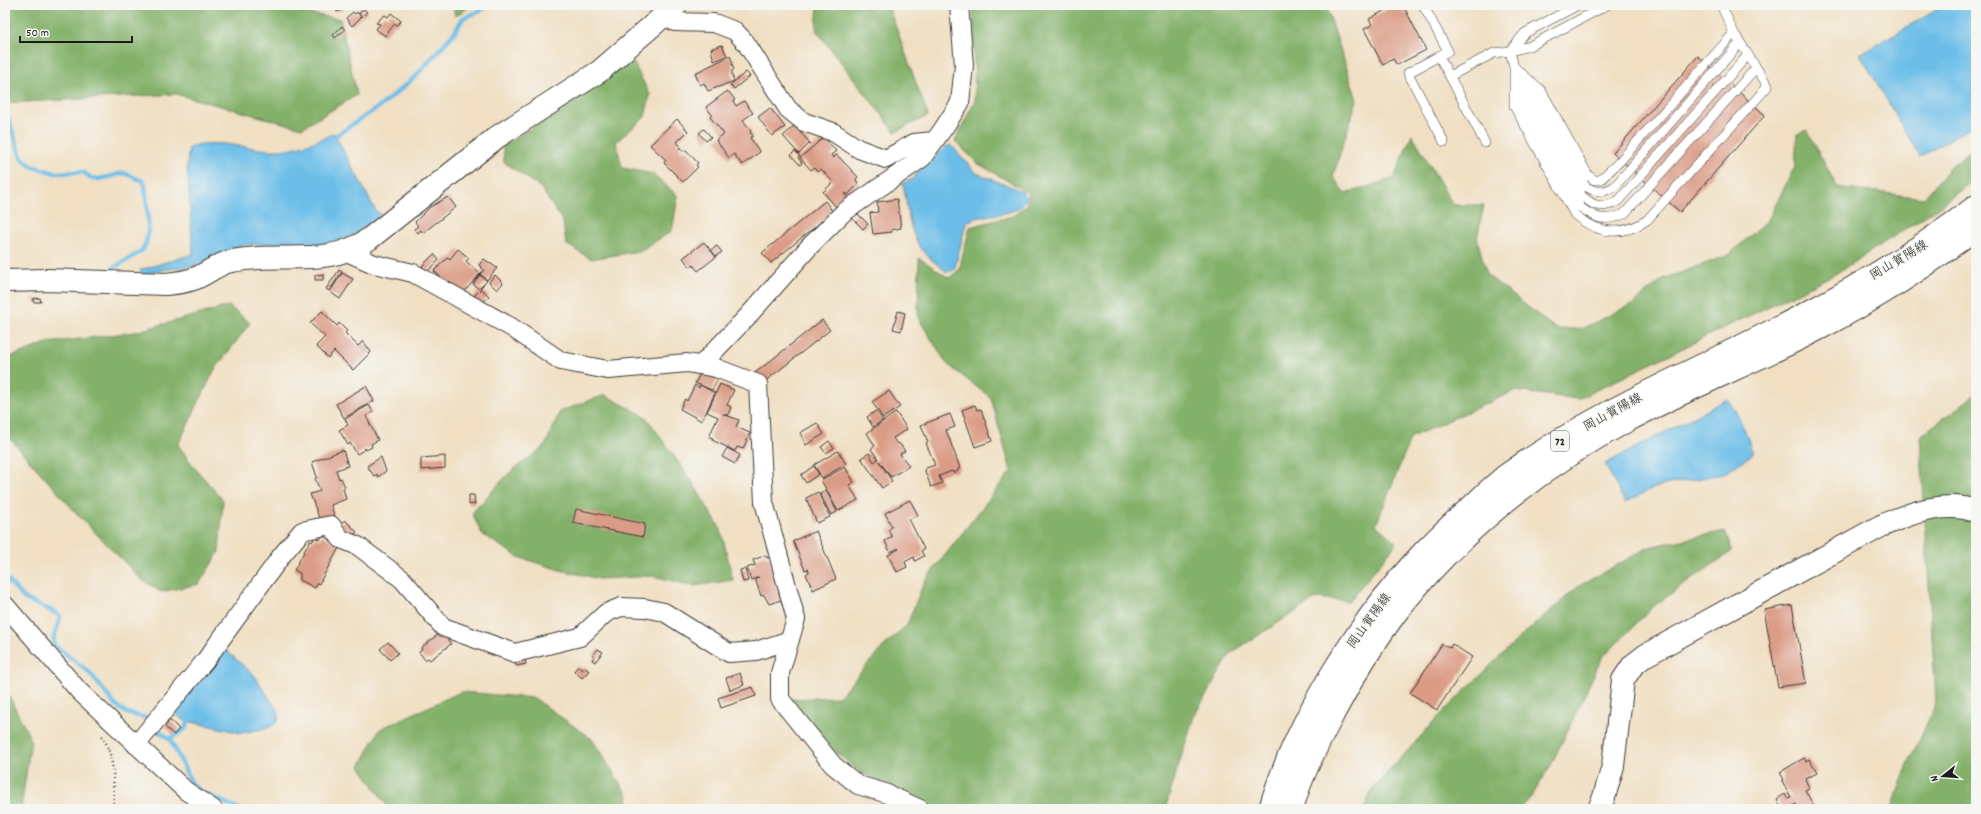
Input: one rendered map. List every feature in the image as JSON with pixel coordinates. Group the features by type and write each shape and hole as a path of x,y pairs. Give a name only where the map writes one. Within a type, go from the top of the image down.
{"main road":[{"path":"5,281 46,280 166,284 182,283 197,278 230,261 251,257 323,258 347,252 369,239 497,137 600,71 670,10"},
{"name":"岡山賀陽線","path":"1270,809 1275,792 1302,727 1338,662 1376,608 1410,565 1448,527 1504,477 1561,440 1622,404 1805,314 1940,234 1976,206"},
{"name":"岡山賀陽線","path":"1292,809 1321,737 1357,671 1395,614 1426,576 1467,535 1517,493 1569,456 1627,421 1804,336 1888,289 1953,246 1976,228"},
{"path":"1599,809 1604,798 1613,766 1623,680 1633,665 1646,655 1888,523 1909,514 1939,508 1966,508 1976,511"}],"street":[{"path":"701,366 810,246 844,212 922,158 960,103 964,65 959,5"},
{"path":"670,10 675,22 714,23 735,31 746,43 788,109 804,122 833,132 859,149 886,159 914,143 934,141"},
{"path":"347,252 374,264 413,273 511,327 561,361 608,370 687,362 716,368 758,384 764,502 796,618 780,673 780,699 833,765 858,785 885,793 920,809"},
{"path":"136,746 205,661 282,555 302,531 331,525 341,539 358,546 402,579 443,626 515,654 580,637 606,613 621,607 645,608 664,612 729,653 756,651 790,640"},
{"path":"5,605 79,691 136,746 186,791 213,809"}],"lane":[{"path":"1423,5 1448,51 1408,73 1444,142"},
{"path":"1510,51 1525,33 1578,5"},
{"path":"1450,76 1494,53 1530,46 1607,5"},
{"path":"1514,67 1514,106 1575,215 1586,224 1599,229 1613,232 1624,231 1636,227 1647,220 1768,86 1734,33 1720,5"},
{"path":"1514,67 1541,90 1588,175 1594,180 1600,180 1620,161 1734,33"},
{"path":"1514,67 1535,95 1585,186 1593,191 1601,192 1608,191 1615,186 1740,43"},
{"path":"1510,51 1521,104 1580,207 1591,215 1603,219 1614,218 1624,214 1756,68"},
{"path":"1514,67 1528,99 1582,196 1591,203 1600,207 1609,206 1618,201 1748,55"},
{"path":"1439,56 1485,143"}],"path":[{"path":"98,731 106,742 113,767 114,809"}],"green space":[{"path":"5,5 263,5 340,19 357,95 302,128 176,94 5,103"},
{"path":"453,5 473,5 455,16"},
{"path":"818,5 888,5 928,116 895,132 816,30"},
{"path":"973,5 1326,5 1357,100 1333,176 1345,194 1394,178 1412,134 1453,205 1484,205 1477,238 1487,275 1556,329 1581,329 1633,304 1663,279 1729,255 1768,220 1795,166 1797,134 1807,130 1837,187 1924,198 1952,165 1976,147 1976,178 1936,209 1837,273 1578,399 1515,391 1411,437 1376,525 1397,543 1349,601 1317,598 1231,653 1194,716 1165,809 933,809 862,773 836,753 791,699 839,697 882,648 907,625 924,582 1011,471 991,398 947,364 918,318 919,258 949,278 959,270 970,227 1013,216 1028,204 1029,193 977,163 955,141 975,100"},
{"path":"631,58 650,95 645,117 616,142 622,168 653,174 678,196 672,231 640,251 591,259 566,244 563,222 541,188 504,162 503,146 585,94"},
{"path":"229,306 250,323 214,371 178,445 194,467 223,500 219,552 199,584 161,592 142,580 78,515 5,433 5,359 47,343 135,332"},
{"path":"1976,394 1976,809 1891,809 1909,762 1936,703 1920,436"},
{"path":"605,395 646,417 691,480 721,530 733,580 694,586 653,576 600,579 560,570 518,557 482,534 472,513 509,473 545,446 560,411"},
{"path":"1725,531 1732,551 1655,605 1602,658 1551,765 1532,796 1520,809 1364,809 1373,788 1446,709 1519,638 1579,586 1649,547"},
{"path":"5,688 31,740 21,809 5,809"},
{"path":"461,692 534,698 592,739 628,796 626,809 389,809 360,766 380,729"}],"water":[{"path":"1945,5 1976,5 1976,124 1920,157 1860,54"},
{"path":"334,133 377,213 380,213 381,215 354,235 322,247 277,243 244,245 211,256 205,262 194,266 162,270 143,275 140,270 193,254 187,164 189,147 212,143 279,150 307,144"},
{"path":"951,145 976,173 1022,191 1026,195 1027,199 1022,206 1015,210 973,219 966,223 955,267 952,271 947,272 927,256 918,244 910,222 903,183 915,178 915,175 945,147"},
{"path":"1727,399 1743,425 1753,454 1723,474 1668,484 1649,490 1625,503 1605,464"},
{"path":"222,647 255,676 279,713 278,721 271,727 242,733 183,720 173,712"}],"building":[{"path":"340,5 343,9 337,12 335,8"},
{"path":"1395,5 1403,5 1426,50 1397,65 1393,59 1383,65 1364,29 1372,25 1369,19"},
{"path":"364,9 367,12 362,17 359,13"},
{"path":"353,12 355,14 357,12 361,17 352,26 346,18"},
{"path":"391,13 401,21 397,25 395,24 385,36 376,29 380,24 376,23 385,15 388,17"},
{"path":"342,26 345,30 335,38 333,35"},
{"path":"722,45 727,56 714,61 711,49"},
{"path":"730,56 734,69 732,71 732,75 734,81 708,91 704,83 700,85 695,73"},
{"path":"1698,56 1765,115 1680,212 1613,153"},
{"path":"746,72 750,76 734,89 730,85"},
{"path":"726,92 729,92 735,100 733,101 736,106 744,101 753,113 743,120 753,136 750,138 760,152 742,165 734,154 729,158 716,140 724,134 710,117 712,115 706,107"},
{"path":"770,108 785,127 772,136 758,117"},
{"path":"677,119 688,131 677,142 681,147 679,148 683,151 686,150 698,163 696,165 698,167 683,182 664,163 666,160 650,145"},
{"path":"794,126 810,143 799,154 783,136"},
{"path":"704,129 711,137 706,141 699,133"},
{"path":"824,137 836,151 831,155 833,158 837,155 858,177 856,179 858,184 848,195 846,193 844,194 849,199 838,209 823,192 833,182 821,169 817,172 814,168 811,170 800,158"},
{"path":"795,151 800,156 798,158 802,163 800,165 791,155"},
{"path":"448,197 456,207 423,233 421,230 418,233 414,229 418,226 415,222 430,207"},
{"path":"897,199 901,228 891,230 892,232 873,234 870,213 878,212 877,202"},
{"path":"825,201 833,212 771,263 762,253"},
{"path":"857,213 868,224 863,229 852,218"},
{"path":"704,242 716,257 698,271 693,265 690,267 683,258"},
{"path":"717,246 722,252 716,256 711,250"},
{"path":"458,249 469,258 466,261 480,274 463,293 449,281 447,283 434,271 448,257 450,259"},
{"path":"434,254 439,260 427,272 422,266"},
{"path":"484,259 497,268 487,280 480,274 484,270 479,265"},
{"path":"339,270 342,272 329,291 326,289"},
{"path":"342,273 353,279 340,299 330,292"},
{"path":"323,274 323,280 315,280 315,275"},
{"path":"480,275 487,281 480,288 489,296 479,307 471,299 480,290 473,284"},
{"path":"495,275 503,283 497,290 489,282"},
{"path":"40,298 41,302 33,302 33,299"},
{"path":"322,311 337,326 339,323 347,331 345,333 358,346 363,341 371,352 353,370 334,351 328,358 316,346 325,337 310,323"},
{"path":"898,311 905,313 901,331 893,329"},
{"path":"822,320 830,330 758,387 750,377"},
{"path":"703,369 719,377 712,390 695,383"},
{"path":"720,384 734,390 727,405 731,407 728,415 723,414 739,420 736,427 750,433 743,449 737,447 735,451 712,440 713,438 709,437 718,417 707,412"},
{"path":"695,385 699,388 700,385 715,393 702,421 680,409 685,399 687,401"},
{"path":"366,386 374,401 344,418 336,404"},
{"path":"889,391 900,407 883,418 872,402"},
{"path":"369,405 373,412 366,416 378,440 371,444 372,447 366,450 365,448 357,454 350,443 348,445 339,430 348,425 345,419"},
{"path":"975,405 977,410 981,409 992,441 975,447 962,410"},
{"path":"876,411 883,420 873,427 867,417"},
{"path":"896,412 907,429 893,438 905,451 900,454 909,466 891,477 879,461 892,481 882,488 861,458 869,453 874,462 878,459 871,449 875,446 867,433"},
{"path":"950,414 955,427 946,430 960,468 958,471 953,473 952,471 939,476 942,483 931,487 925,471 926,468 935,465 926,443 928,442 921,425"},
{"path":"817,423 824,434 806,445 800,433"},
{"path":"829,441 834,448 826,453 821,447"},
{"path":"727,448 740,455 735,464 722,457"},
{"path":"343,450 348,466 336,470 339,479 341,478 345,487 343,488 346,499 331,505 334,515 320,520 310,494 320,491 315,478 317,477 312,462"},
{"path":"838,451 846,464 822,478 814,465"},
{"path":"445,456 445,468 421,470 421,458"},
{"path":"381,457 386,471 378,477 377,474 374,476 367,466"},
{"path":"814,466 819,474 806,483 801,475"},
{"path":"845,467 854,482 849,485 858,500 838,511 821,480"},
{"path":"826,490 837,512 831,515 820,494"},
{"path":"818,492 830,517 817,523 806,498"},
{"path":"469,495 474,495 475,504 469,505"},
{"path":"910,500 918,515 909,519 924,549 921,551 924,556 915,561 914,557 905,562 907,567 897,572 888,555 899,549 898,548 890,552 885,541 892,537 888,530 892,527 885,513"},
{"path":"576,509 645,524 643,537 573,523"},
{"path":"345,520 357,532 348,540 339,525"},
{"path":"816,531 836,579 813,590 806,574 809,572 808,569 805,570 793,541"},
{"path":"322,535 340,546 319,584 318,583 315,588 300,580 300,573 294,570 310,541 312,542 315,537 320,540"},
{"path":"766,555 767,558 770,557 783,595 780,596 781,600 769,604 764,595 761,596 755,579 759,577 751,580 747,568 755,565 753,560"},
{"path":"745,569 748,581 743,582 740,570"},
{"path":"1792,605 1806,683 1778,687 1764,610"},
{"path":"441,632 451,644 430,660 428,658 425,660 419,652 422,650 421,648"},
{"path":"388,642 398,653 390,660 380,649"},
{"path":"1442,644 1450,648 1452,644 1472,657 1437,710 1410,693"},
{"path":"598,649 603,652 595,662 592,660 595,656 593,655"},
{"path":"524,655 526,664 516,666 515,657"},
{"path":"578,666 582,670 584,667 589,671 582,678 574,671"},
{"path":"740,673 744,685 730,690 726,678"},
{"path":"753,687 756,696 721,708 718,698"},
{"path":"170,720 179,729 174,735 165,727"},
{"path":"1804,758 1806,761 1809,759 1817,773 1805,779 1809,788 1805,790 1815,808 1799,809 1796,804 1787,809 1782,809 1777,799 1785,794 1787,798 1791,797 1782,781 1784,780 1780,772"}],"waterway":[{"path":"331,139 383,104 415,77 454,33 463,18 478,12 489,5"},
{"path":"5,119 8,118 21,157 31,166 56,173 83,172 91,178 99,179 124,173 143,181 145,185 148,211 147,239 140,252 113,268"},
{"path":"5,577 25,599 60,616 54,638 54,645 89,672 116,706 127,713 146,718"},
{"path":"170,739 185,729 191,716"},
{"path":"157,730 170,739 192,784 196,788"},
{"path":"204,793 239,809"}]}
